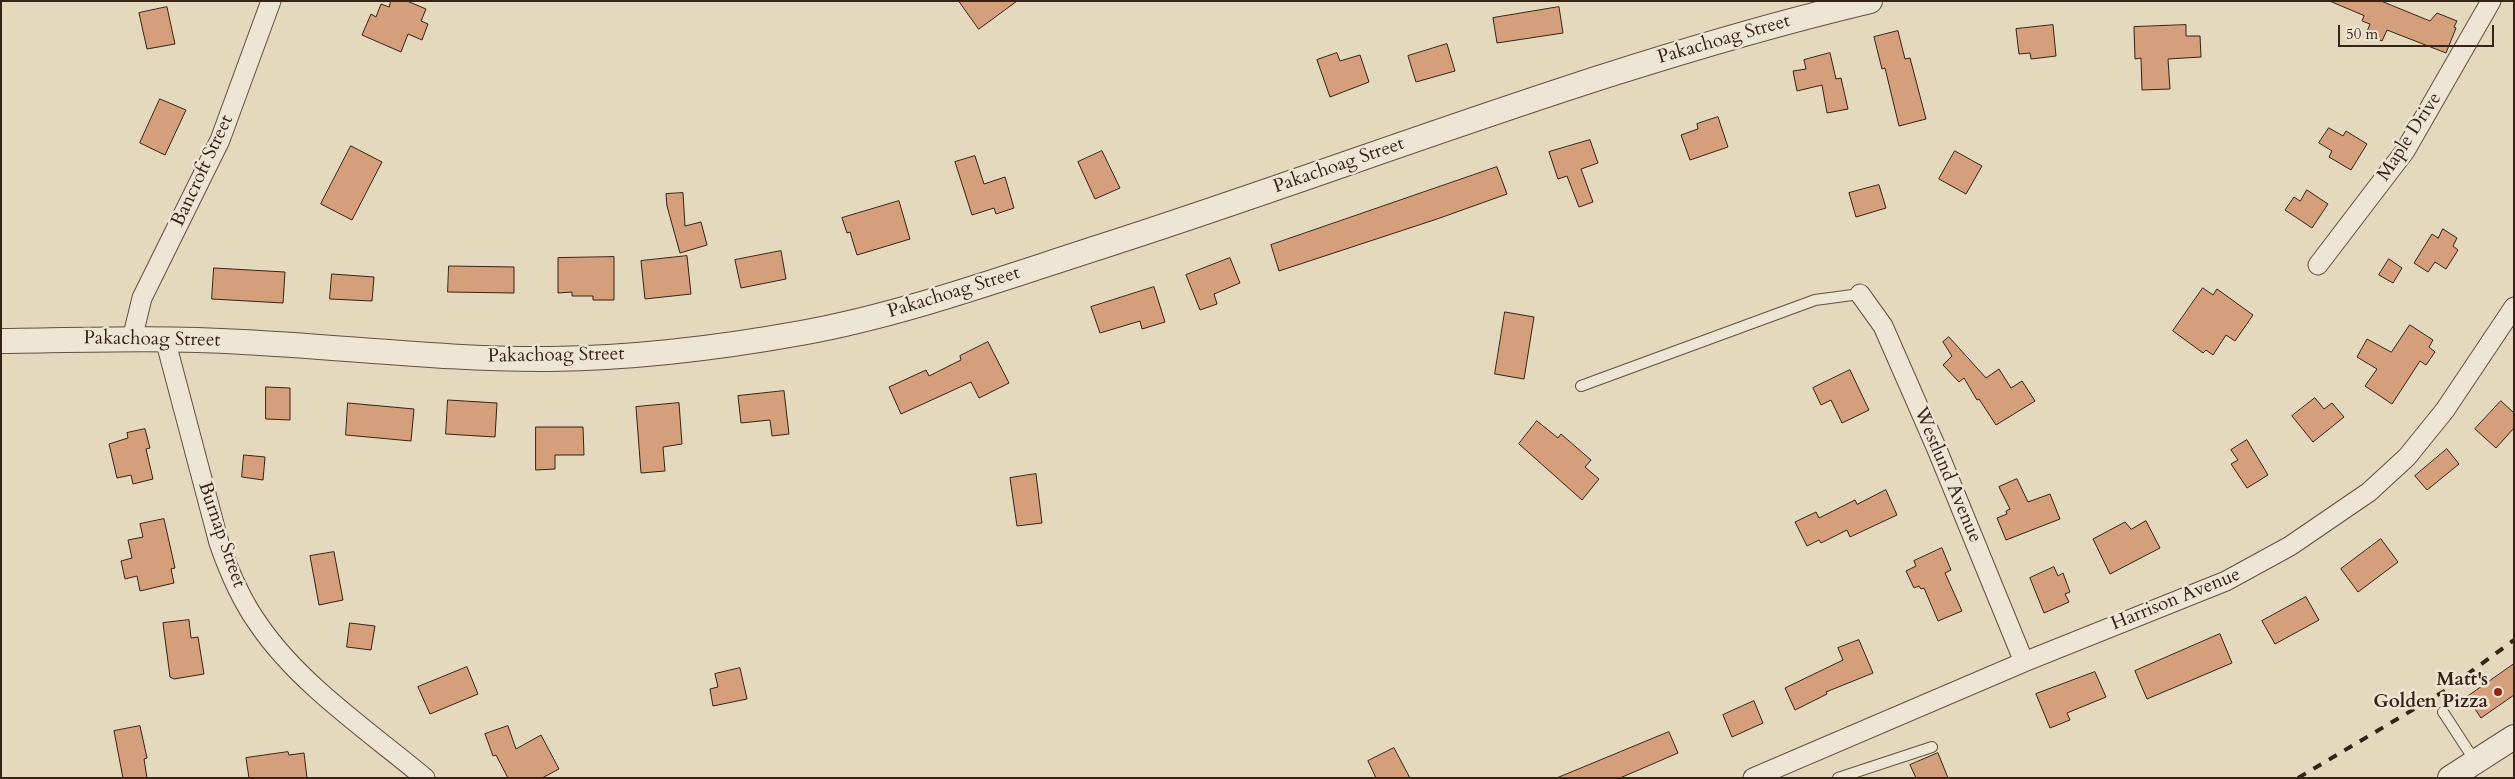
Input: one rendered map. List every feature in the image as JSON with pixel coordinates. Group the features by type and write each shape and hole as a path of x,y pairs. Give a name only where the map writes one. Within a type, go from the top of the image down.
{"street":[{"name":"Bancroft Street","path":"132,338 142,298 220,140 271,1"},
{"name":"Pakachoag Street","path":"1,341 165,339 255,342 426,355 550,359 670,352 830,328 947,296 1146,232 1598,78 1738,36 1870,1"},
{"name":"Maple Drive","path":"2318,265 2405,152 2491,1"},
{"name":"Westlund Avenue","path":"1860,294 1883,326 1936,446 2024,662"},
{"name":"Harrison Avenue","path":"1754,778 2024,662 2233,578 2290,546 2370,492 2407,457 2444,410 2514,307"},
{"name":"Burnap Street","path":"165,339 219,543 226,564 247,607 271,641 308,680 425,778"},
{"path":"2450,778 2514,737"}],"lane":[{"path":"1581,386 1815,300 1860,294"},
{"path":"2444,712 2475,761"},
{"path":"1838,778 1932,747"}],"building":[{"path":"391,1 407,1 426,9 421,21 428,24 422,40 408,34 401,52 362,35 371,14 376,17 381,4 389,7"},
{"path":"959,1 1017,1 979,29"},
{"path":"2330,1 2381,1 2430,21 2437,13 2457,21 2454,27 2456,28 2446,53 2387,30 2382,41 2366,34 2370,24 2362,21 2364,16"},
{"path":"167,7 175,44 147,49 139,13"},
{"path":"1559,7 1563,33 1497,43 1493,18"},
{"path":"2053,25 2056,56 2031,59 2030,53 2019,54 2016,29"},
{"path":"2186,25 2186,36 2200,36 2201,57 2168,59 2170,89 2142,90 2141,58 2135,59 2134,27"},
{"path":"1898,31 1905,59 1910,58 1926,119 1899,126 1885,68 1882,69 1874,37"},
{"path":"1447,44 1455,71 1416,82 1408,56"},
{"path":"1337,53 1340,61 1360,55 1369,82 1330,97 1317,60"},
{"path":"1830,53 1836,79 1841,78 1848,109 1827,113 1822,85 1797,91 1793,71 1806,69 1804,60"},
{"path":"160,99 186,110 165,155 140,143"},
{"path":"1718,117 1728,147 1690,160 1681,135 1698,129 1697,124"},
{"path":"2329,128 2343,136 2346,131 2367,144 2351,170 2329,157 2332,151 2319,143"},
{"path":"1590,140 1598,163 1581,169 1593,202 1579,207 1567,176 1558,179 1549,152"},
{"path":"351,146 382,162 352,220 321,204"},
{"path":"1102,151 1120,188 1095,199 1078,162"},
{"path":"1955,151 1982,166 1966,194 1939,179"},
{"path":"975,156 984,184 1005,177 1014,208 996,214 994,208 972,215 955,162"},
{"path":"1497,167 1507,194 1279,271 1271,245"},
{"path":"1879,185 1886,208 1856,217 1849,193"},
{"path":"2307,190 2328,204 2312,228 2285,210 2294,197 2300,201"},
{"path":"683,193 685,226 701,222 707,245 680,253 667,206 666,194"},
{"path":"899,201 910,239 857,255 850,232 847,233 842,218"},
{"path":"2443,229 2457,238 2453,246 2458,250 2446,269 2435,262 2428,272 2414,263 2432,234 2438,238"},
{"path":"781,251 786,279 741,288 735,260"},
{"path":"687,256 691,294 645,299 641,261"},
{"path":"614,257 614,300 593,300 593,296 572,296 572,292 558,293 558,258"},
{"path":"1230,258 1240,283 1214,294 1217,304 1200,310 1186,275"},
{"path":"2389,259 2402,268 2393,283 2379,275"},
{"path":"449,266 514,267 514,293 448,292"},
{"path":"214,268 285,272 283,303 212,299"},
{"path":"332,274 374,277 372,301 330,299"},
{"path":"1154,287 1165,322 1142,329 1140,321 1100,333 1091,307"},
{"path":"2203,288 2213,295 2217,289 2253,315 2235,341 2226,335 2213,355 2206,350 2203,353 2173,331"},
{"path":"1505,312 1534,317 1524,379 1495,374"},
{"path":"2410,325 2433,340 2429,347 2435,352 2426,365 2420,361 2392,404 2365,386 2377,369 2357,357 2367,339 2391,352"},
{"path":"1949,337 1986,378 1999,369 2011,388 2022,381 2035,401 1996,425 1979,399 1977,400 1964,378 1959,382 1943,365 1952,356 1943,342"},
{"path":"988,342 1009,383 979,398 971,382 901,414 889,387 926,370 929,376 961,360 960,356"},
{"path":"1850,370 1869,410 1842,423 1831,400 1821,405 1813,388"},
{"path":"266,387 290,388 290,420 266,419"},
{"path":"784,391 789,434 772,436 770,420 741,423 738,396"},
{"path":"2315,398 2324,409 2332,403 2344,417 2313,442 2292,416"},
{"path":"448,400 497,403 495,437 446,434"},
{"path":"2501,401 2514,413 2514,428 2496,448 2475,429"},
{"path":"348,403 414,409 411,441 346,435"},
{"path":"679,403 682,444 663,447 665,471 641,473 636,407"},
{"path":"1537,421 1558,438 1561,434 1591,460 1585,467 1599,479 1582,500 1519,444"},
{"path":"536,427 583,427 584,455 555,455 555,469 536,470"},
{"path":"145,429 150,448 146,449 153,479 133,484 131,475 117,478 109,444 128,438 127,433"},
{"path":"2247,440 2268,475 2247,488 2231,464 2238,460 2231,450"},
{"path":"2447,449 2459,464 2427,490 2415,476"},
{"path":"244,455 265,457 263,480 242,477"},
{"path":"1036,474 1042,523 1017,526 1010,478"},
{"path":"2017,479 2028,502 2050,494 2060,519 2006,540 1997,518 2007,514 2006,511 2010,509 1999,487"},
{"path":"1886,490 1897,515 1850,537 1847,530 1821,543 1819,540 1807,546 1795,522 1816,512 1819,518 1855,500 1857,504"},
{"path":"164,519 175,568 171,569 174,583 140,591 137,576 125,579 121,561 132,558 128,540 143,537 140,524"},
{"path":"2146,521 2160,548 2110,574 2093,539 2125,522 2131,529"},
{"path":"2381,539 2398,562 2358,592 2341,569"},
{"path":"1942,548 1951,570 1945,573 1962,611 1938,621 1924,588 1921,589 1919,586 1914,588 1906,571 1916,566 1914,561"},
{"path":"334,552 343,600 319,605 310,556"},
{"path":"2054,567 2058,576 2063,573 2070,592 2065,594 2069,602 2044,613 2030,578"},
{"path":"2306,597 2319,620 2275,644 2262,621"},
{"path":"189,620 191,638 198,637 204,674 174,679 170,677 163,623"},
{"path":"350,623 375,626 371,650 347,647"},
{"path":"2220,634 2232,663 2147,699 2135,671"},
{"path":"1859,640 1873,673 1826,692 1827,694 1795,710 1785,688 1843,660 1838,648"},
{"path":"2514,664 2514,695 2481,718 2467,697"},
{"path":"467,667 478,694 430,714 418,687"},
{"path":"740,668 747,699 713,706 710,689 718,687 715,674"},
{"path":"2095,672 2106,697 2067,713 2070,720 2050,728 2036,694"},
{"path":"1754,701 1763,723 1732,737 1723,715"},
{"path":"140,726 147,758 144,759 147,778 123,778 114,731"},
{"path":"508,726 516,749 541,735 559,769 542,778 508,778 496,755 493,756 485,734"},
{"path":"1669,732 1678,753 1620,778 1557,778"},
{"path":"1394,748 1410,778 1376,778 1368,761"},
{"path":"288,752 289,755 304,753 307,778 249,778 246,758"},
{"path":"1938,753 1948,778 1916,778 1910,765"}],"railway":[{"path":"2298,778 2446,690 2514,640"}],"place":[{"name":"Matt's Golden Pizza","path":"2498,692"}]}
